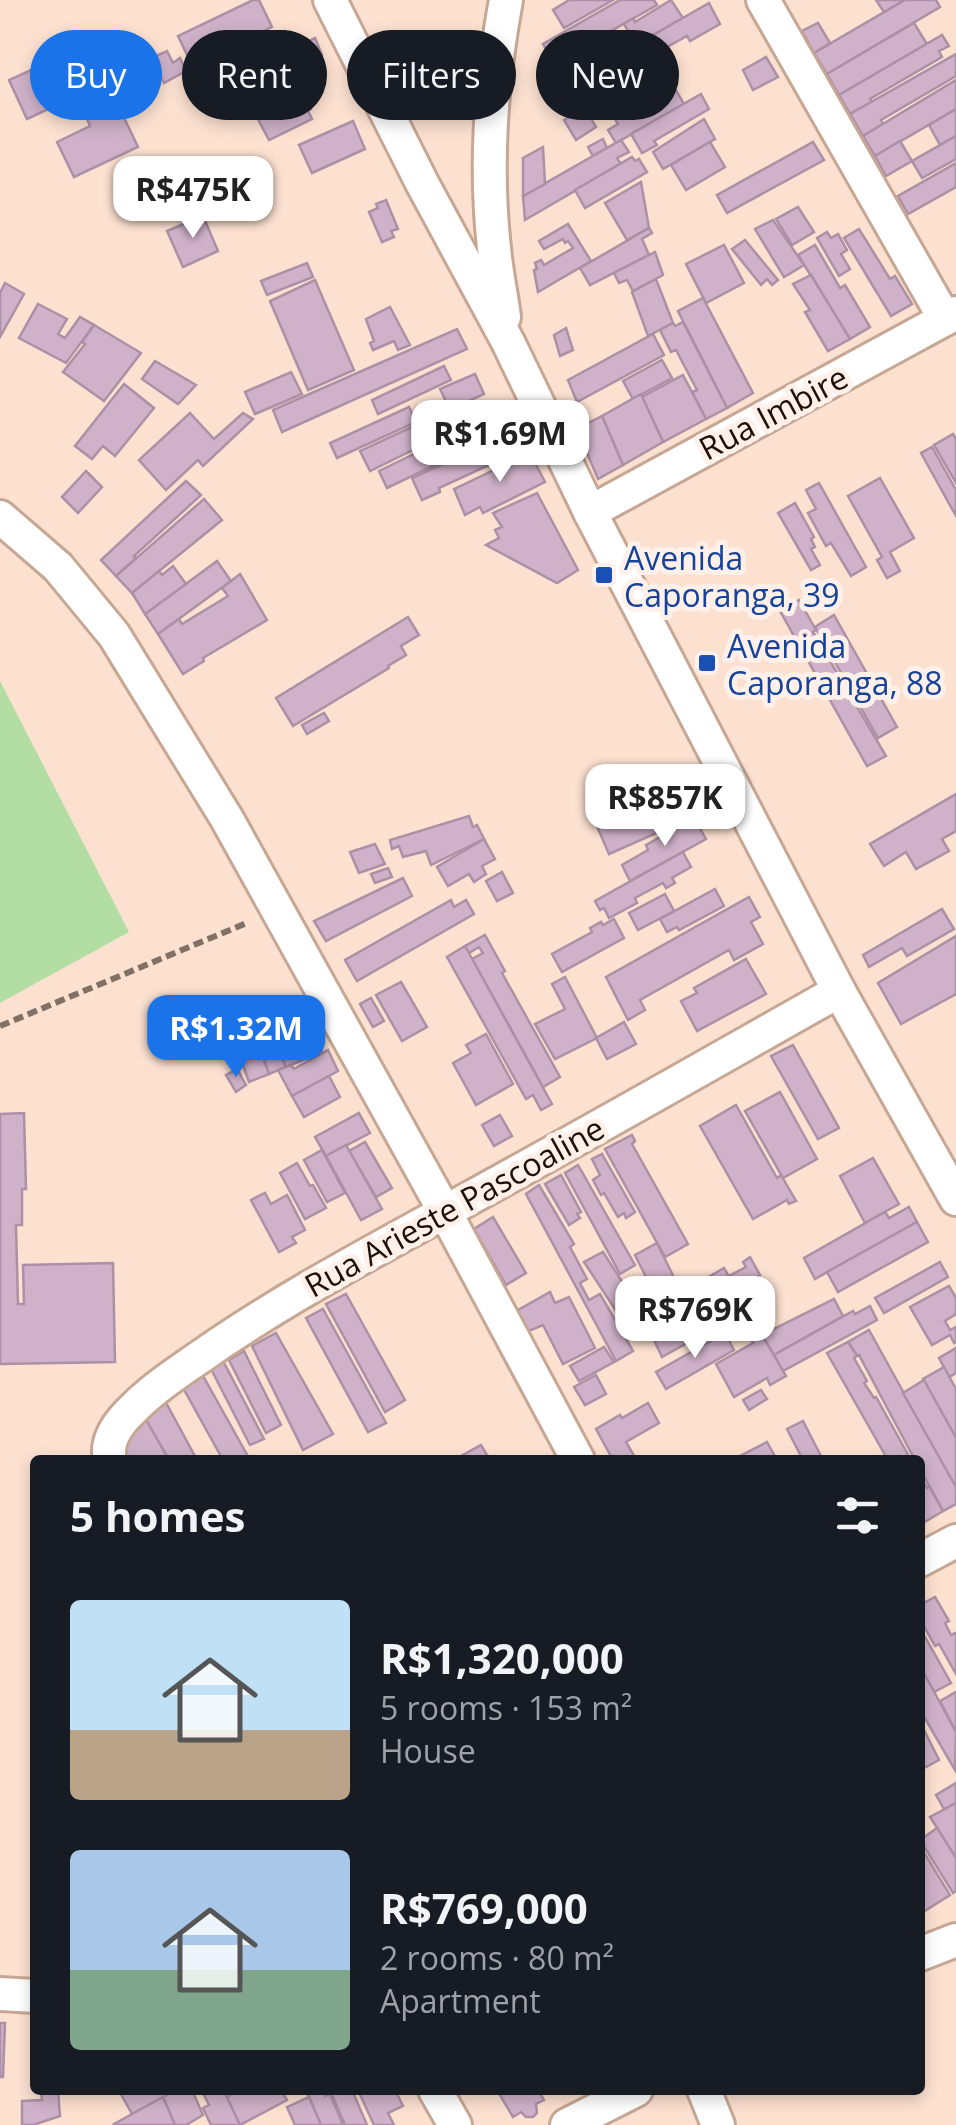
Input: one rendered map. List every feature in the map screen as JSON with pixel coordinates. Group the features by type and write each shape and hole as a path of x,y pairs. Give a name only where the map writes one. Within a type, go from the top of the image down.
{"street":[{"path":"330,0 839,992 956,1199"},
{"path":"506,0 494,87 490,178 494,248 508,342"},
{"path":"763,0 951,316"},
{"name":"Rua Imbire","path":"590,512 951,316"},
{"path":"0,516 58,566 114,636 227,819 575,1455"},
{"name":"Rua Arieste Pascoaline","path":"109,1455 115,1430 154,1390 306,1287 839,992"},
{"path":"925,1557 956,1541"},
{"path":"925,1952 956,1940"},
{"path":"0,1994 30,1996"},
{"path":"438,2095 454,2125"},
{"path":"567,2125 626,2095"},
{"path":"706,2095 718,2125"}],"path":[{"path":"0,1026 278,910"}],"green space":[{"path":"0,681 129,932 0,1003"}],"building":[{"path":"253,0 259,0 272,27 266,30 190,30"},
{"path":"569,0 613,0 564,28 553,10"},
{"path":"620,0 654,0 657,5 613,30 568,30"},
{"path":"671,0 683,18 662,30 627,30 624,24 633,18 635,22"},
{"path":"876,0 905,0 884,12"},
{"path":"905,0 936,0 940,7 827,74 814,53"},
{"path":"709,3 720,24 690,41 687,36 679,40 679,30 662,30"},
{"path":"818,23 830,43 814,53 802,31"},
{"path":"914,23 927,44 839,95 827,74"},
{"path":"942,35 949,46 939,51 942,57 850,114 839,95"},
{"path":"167,51 173,63 180,58 182,62 182,73 164,83 162,79 162,53"},
{"path":"956,54 956,76 881,120 883,124 863,136 850,114"},
{"path":"766,57 778,77 753,90 743,70"},
{"path":"30,71 30,118 27,119 9,80"},
{"path":"956,80 956,109 875,156 863,136"},
{"path":"701,94 709,109 654,141 657,145 642,153 631,134 656,120 679,120 679,107"},
{"path":"956,109 956,136 940,145 929,125"},
{"path":"704,119 715,139 663,169 653,152"},
{"path":"87,120 125,120 138,147 74,177 57,142 90,126"},
{"path":"258,120 310,120 269,140"},
{"path":"564,120 592,120 596,127 576,140"},
{"path":"616,120 656,120 616,143 608,130 618,124"},
{"path":"353,121 365,149 312,173 299,145"},
{"path":"956,136 956,159 922,178 912,161"},
{"path":"603,139 607,148 593,156 588,147"},
{"path":"621,140 629,152 617,158 621,164 525,220 523,196"},
{"path":"900,141 912,161 886,176 875,156"},
{"path":"710,142 725,167 686,190 671,165"},
{"path":"813,142 824,160 727,213 717,195"},
{"path":"543,147 545,184 523,196 523,158"},
{"path":"632,157 635,161 639,159 647,172 585,208 575,190"},
{"path":"956,163 956,187 908,214 898,196"},
{"path":"641,182 649,228 627,240 605,203"},
{"path":"386,200 398,229 391,231 394,237 382,242 369,212"},
{"path":"798,207 814,232 792,245 776,219"},
{"path":"203,216 218,251 183,267 167,231"},
{"path":"773,220 804,265 784,277 755,229"},
{"path":"568,224 591,261 538,292 535,263 541,260 544,265 573,248 563,239 544,249 539,241"},
{"path":"649,228 652,233 642,239 649,255 590,285 580,268"},
{"path":"859,229 890,279 895,276 912,304 891,316 844,238"},
{"path":"827,232 831,238 838,234 847,250 841,254 850,269 839,276 817,238"},
{"path":"745,240 778,280 772,285 767,279 761,285 732,249"},
{"path":"724,245 744,283 706,303 686,264"},
{"path":"815,245 840,288 845,285 870,327 850,339 798,255"},
{"path":"655,252 663,275 633,291 627,280 619,283 614,273"},
{"path":"307,263 313,277 267,295 261,281"},
{"path":"811,275 850,339 828,351 805,312 810,310 793,284"},
{"path":"656,279 673,323 648,336 632,292"},
{"path":"315,280 354,370 308,390 270,301"},
{"path":"5,283 24,294 0,337 0,293"},
{"path":"703,298 753,393 727,408 678,311"},
{"path":"38,304 67,319 58,334 65,338 80,317 94,325 66,363 19,338"},
{"path":"390,307 410,345 398,350 394,341 373,350 366,319"},
{"path":"683,322 727,408 706,419 692,392 697,390 676,350 671,352 660,330"},
{"path":"94,325 141,353 104,401 63,372"},
{"path":"566,328 573,350 560,356 554,335"},
{"path":"457,329 467,349 282,432 273,410"},
{"path":"653,334 664,355 577,402 568,380"},
{"path":"662,360 672,378 633,399 623,381"},
{"path":"155,361 196,385 178,404 142,379"},
{"path":"444,366 451,380 378,414 372,400"},
{"path":"291,372 302,394 255,414 245,392"},
{"path":"475,374 484,394 450,410 440,389"},
{"path":"683,375 706,419 663,442 642,397"},
{"path":"124,384 154,408 115,456 103,446 92,459 75,446"},
{"path":"641,394 663,442 623,465 602,416"},
{"path":"409,407 416,422 337,458 330,443"},
{"path":"190,413 214,439 243,413 253,419 203,466 198,460 166,490 139,460"},
{"path":"602,416 623,465 598,479 577,429"},
{"path":"414,426 423,445 370,471 360,451"},
{"path":"953,434 956,439 956,483 934,445"},
{"path":"507,435 518,456 506,462 504,458 422,500 412,478"},
{"path":"449,437 458,454 387,488 379,471"},
{"path":"932,447 956,490 956,516 921,453"},
{"path":"530,453 545,482 483,513 480,507 465,515 454,489"},
{"path":"86,471 102,487 78,513 62,497"},
{"path":"880,478 914,538 890,552 900,571 887,578 877,560 882,557 848,496"},
{"path":"186,481 201,495 116,576 101,560"},
{"path":"819,483 866,567 851,576 831,543 826,546 808,513 816,509 806,490"},
{"path":"537,493 578,570 557,583 486,545 499,538 495,530 502,527 493,513"},
{"path":"204,499 222,520 132,593 116,576"},
{"path":"795,503 814,537 811,539 815,547 811,549 820,565 811,570 778,513"},
{"path":"217,561 231,581 158,634 145,614"},
{"path":"173,566 186,584 145,614 132,593 159,571 162,575"},
{"path":"240,574 267,620 183,674 158,634 179,619 182,624 228,596 222,588"},
{"path":"799,600 816,630 813,632 886,756 867,766 780,611"},
{"path":"834,615 897,727 878,738 815,627"},
{"path":"408,617 419,635 401,646 406,655 293,726 276,698"},
{"path":"324,713 329,721 307,734 302,725"},
{"path":"649,778 657,798 604,821 595,801"},
{"path":"675,790 684,811 664,820 668,828 609,854 596,824"},
{"path":"956,794 956,831 942,839 949,851 916,869 906,852 884,866 870,844"},
{"path":"469,816 484,839 431,865 426,851 403,857 399,846 392,849 390,840"},
{"path":"694,818 706,839 630,881 622,865 648,850 646,845"},
{"path":"484,839 495,859 482,866 486,874 474,882 469,874 448,886 437,867"},
{"path":"375,844 385,864 359,873 350,852"},
{"path":"683,852 691,867 672,878 675,883 666,888 663,883 609,918 604,908 600,910 595,901"},
{"path":"388,868 392,877 375,883 371,874"},
{"path":"502,872 513,893 497,901 486,881"},
{"path":"403,878 412,896 326,941 314,921"},
{"path":"715,889 724,906 679,930 677,927 667,932 660,919"},
{"path":"665,894 674,911 638,930 629,913"},
{"path":"749,897 760,917 751,922 763,944 734,960 729,950 640,1000 645,1010 628,1020 606,977"},
{"path":"451,900 454,907 466,900 474,914 357,981 345,960"},
{"path":"942,909 954,929 907,956 902,948 869,967 863,955"},
{"path":"614,919 624,938 562,972 552,954 592,932 590,928"},
{"path":"485,935 560,1077 543,1087 472,959 483,953 479,947 469,953 465,946"},
{"path":"956,936 956,994 901,1024 878,983"},
{"path":"465,946 552,1104 541,1110 533,1095 526,1099 447,957"},
{"path":"746,959 766,994 697,1031 681,1001 697,993 694,988"},
{"path":"565,977 597,1038 555,1059 535,1024 565,1009 552,984"},
{"path":"401,982 427,1027 402,1041 376,995"},
{"path":"371,998 384,1021 373,1027 360,1004"},
{"path":"263,1007 286,1067 269,1074 247,1012"},
{"path":"624,1022 636,1044 607,1059 596,1038"},
{"path":"299,1024 304,1038 315,1034 322,1052 286,1067 273,1034"},
{"path":"253,1031 269,1074 249,1082 234,1040"},
{"path":"486,1034 513,1084 476,1105 453,1063 471,1053 466,1045"},
{"path":"793,1045 839,1128 818,1139 771,1056"},
{"path":"328,1050 338,1071 292,1096 278,1070 291,1065 294,1069"},
{"path":"237,1069 246,1085 236,1092 226,1075"},
{"path":"329,1076 340,1097 304,1117 292,1096"},
{"path":"780,1092 817,1159 783,1178 745,1111"},
{"path":"736,1105 777,1178 781,1175 796,1201 789,1204 787,1200 753,1219 700,1126"},
{"path":"24,1113 26,1189 22,1189 22,1225 16,1225 18,1304 24,1304 23,1265 113,1263 115,1362 0,1364 0,1114"},
{"path":"359,1113 370,1133 326,1156 315,1137"},
{"path":"500,1115 512,1136 494,1146 482,1125"},
{"path":"632,1135 632,1144 688,1244 665,1257 605,1149"},
{"path":"365,1142 392,1188 376,1197 349,1151"},
{"path":"346,1145 382,1209 361,1220 326,1156"},
{"path":"322,1150 345,1193 327,1202 304,1160"},
{"path":"602,1154 635,1212 626,1218 624,1213 618,1217 593,1180 600,1175 592,1159"},
{"path":"873,1158 899,1204 865,1223 840,1176"},
{"path":"297,1163 326,1208 305,1219 280,1173"},
{"path":"578,1165 635,1265 620,1274 565,1173"},
{"path":"561,1175 581,1212 577,1214 580,1218 569,1225 545,1184"},
{"path":"539,1185 574,1244 570,1247 587,1279 580,1283 589,1300 600,1294 633,1351 616,1361 526,1194"},
{"path":"265,1193 271,1204 287,1195 305,1230 292,1237 296,1243 279,1252 251,1200"},
{"path":"909,1207 917,1222 815,1279 804,1258 885,1212 889,1218"},
{"path":"493,1217 526,1273 506,1285 474,1229"},
{"path":"917,1222 928,1242 838,1292 827,1272"},
{"path":"657,1243 694,1318 666,1333 655,1313 662,1309 635,1255"},
{"path":"603,1252 650,1325 632,1335 584,1262"},
{"path":"750,1257 760,1275 753,1279 755,1285 739,1294 729,1276 746,1267 743,1262"},
{"path":"940,1262 948,1277 884,1313 875,1298"},
{"path":"724,1268 739,1294 714,1307 708,1296 713,1293 705,1279"},
{"path":"949,1286 956,1298 956,1314 945,1321 950,1330 956,1327 956,1342 950,1335 932,1345 910,1307"},
{"path":"550,1292 555,1303 569,1297 595,1348 563,1364 543,1325 524,1333 511,1314"},
{"path":"346,1294 405,1400 385,1412 326,1304"},
{"path":"739,1294 748,1309 662,1357 654,1340"},
{"path":"834,1299 843,1316 774,1355 762,1335"},
{"path":"870,1306 877,1320 783,1371 774,1355 853,1311 855,1314"},
{"path":"323,1309 386,1423 368,1432 306,1318"},
{"path":"869,1330 956,1487 956,1504 943,1511 925,1478 925,1455 912,1455 859,1355 848,1342"},
{"path":"276,1333 333,1434 303,1450 252,1346"},
{"path":"725,1333 734,1350 666,1389 656,1372"},
{"path":"762,1335 786,1376 770,1385 767,1378 734,1397 716,1364"},
{"path":"848,1342 867,1381 864,1383 908,1455 885,1455 827,1353"},
{"path":"604,1347 614,1362 579,1381 570,1366"},
{"path":"956,1348 956,1373 949,1377 939,1358"},
{"path":"244,1351 281,1425 266,1433 229,1360"},
{"path":"223,1361 264,1439 250,1445 209,1365"},
{"path":"944,1367 956,1389 956,1438 923,1379"},
{"path":"202,1374 247,1455 220,1455 182,1386"},
{"path":"596,1375 606,1394 585,1405 574,1387"},
{"path":"924,1380 956,1438 956,1487 903,1393"},
{"path":"761,1390 767,1399 749,1410 743,1400"},
{"path":"163,1397 194,1455 166,1455 145,1418"},
{"path":"648,1403 659,1423 626,1442 634,1455 610,1455 596,1429 620,1415 622,1418"},
{"path":"145,1418 166,1455 121,1455 126,1434"},
{"path":"803,1421 820,1455 800,1455 787,1429"},
{"path":"767,1442 774,1455 742,1455"},
{"path":"481,1445 487,1455 463,1455"},
{"path":"925,1485 929,1486 943,1511 925,1522"},
{"path":"935,1597 949,1621 945,1623 951,1635 956,1634 956,1674 925,1628 925,1602"},
{"path":"925,1637 951,1683 934,1692 925,1676"},
{"path":"925,1675 956,1732 955,1770 925,1719"},
{"path":"956,1692 956,1732 940,1701"},
{"path":"925,1732 939,1760 925,1767"},
{"path":"956,1783 956,1803 944,1809 936,1795"},
{"path":"956,1803 956,1858 930,1817"},
{"path":"937,1828 956,1858 953,1893 925,1848 925,1836"},
{"path":"925,1854 950,1895 925,1911"},
{"path":"0,2023 5,2023 3,2077 0,2077"},
{"path":"42,2095 58,2095 60,2116 22,2125 22,2101 42,2100"},
{"path":"122,2095 168,2095 132,2114"},
{"path":"194,2095 203,2115 186,2125 175,2125 163,2097"},
{"path":"204,2095 226,2095 240,2125 211,2125 203,2108 209,2105"},
{"path":"284,2095 287,2100 240,2125 227,2097"},
{"path":"308,2095 330,2095 343,2125 321,2125"},
{"path":"332,2095 354,2095 367,2125 345,2125"},
{"path":"360,2095 398,2095 403,2106 388,2113 394,2125 374,2125"},
{"path":"500,2095 541,2095 544,2100 536,2104 533,2117 521,2112 513,2117"},
{"path":"163,2097 175,2125 114,2124"},
{"path":"309,2097 321,2125 295,2125 287,2107"}],"place":[{"name":"Avenida Caporanga, 39","path":"604,575"},
{"name":"Avenida Caporanga, 88","path":"707,663"}]}
